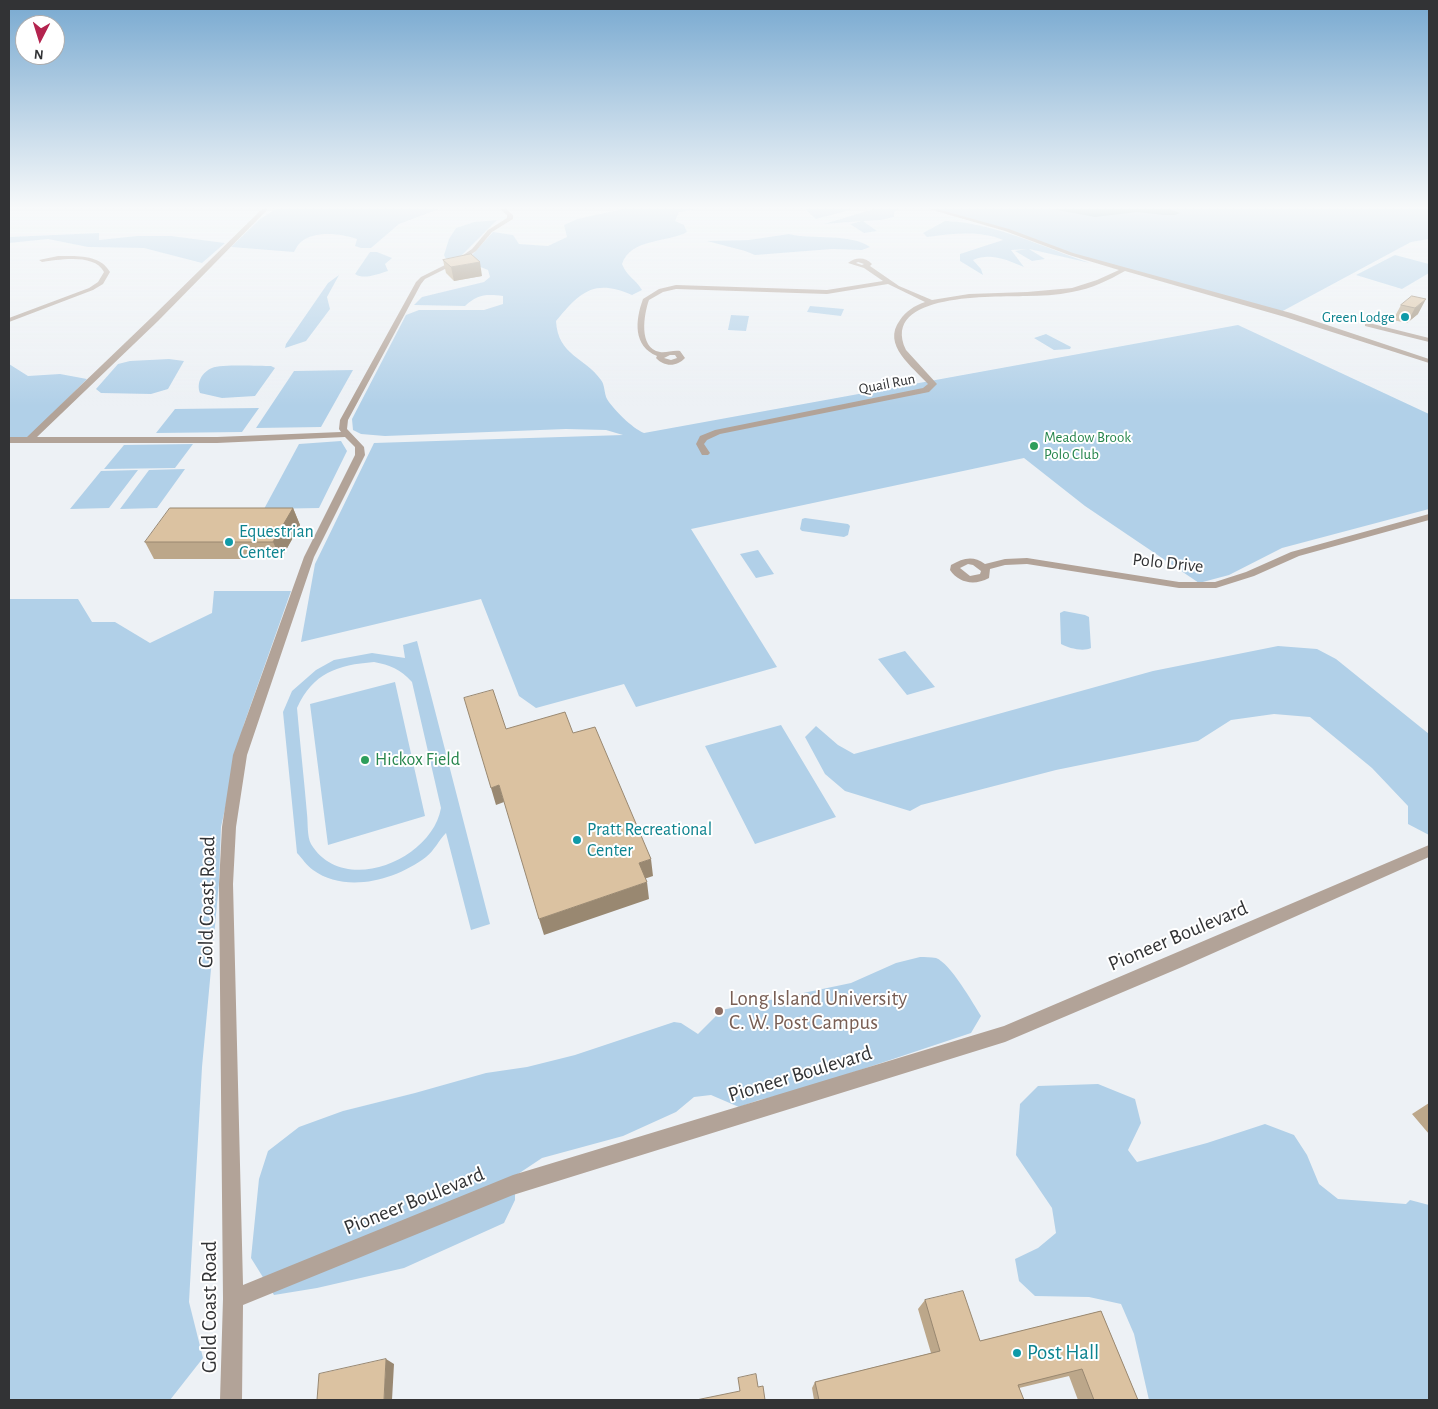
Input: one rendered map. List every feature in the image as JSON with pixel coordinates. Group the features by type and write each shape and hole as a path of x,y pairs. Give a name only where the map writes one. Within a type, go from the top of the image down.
{"street":[{"path":"9,320 91,289 100,283 105,275"},
{"path":"30,439 199,275"},
{"path":"348,434 343,429 344,420 418,283 429,275"},
{"path":"878,275 930,302"},
{"name":"Quail Run","path":"705,454 700,444 703,438 718,432 926,390 933,384 905,357 899,343 898,334 902,319 930,302 973,294 1037,293 1072,290 1113,275"},
{"path":"1145,275 1288,315 1429,360"},
{"path":"661,355 655,354 650,349 639,332 639,324 646,299 661,290 687,287 827,292 889,282"},
{"path":"1368,324 1429,340"},
{"path":"9,440 217,440 348,434"},
{"name":"Gold Coast Road","path":"231,1400 232,1299 226,884 229,827 240,755 308,557 360,454 360,447 348,434"},
{"name":"Polo Drive","path":"984,567 1005,562 1028,561 1179,585 1216,585 1250,574 1295,554 1429,517"},
{"name":"Pioneer Boulevard","path":"232,1299 512,1185 1005,1034 1176,962 1429,851"}],"shaded area":[{"path":"339,275 327,297 330,309 306,341 285,348 328,283"},
{"path":"357,275 377,275 367,276"},
{"path":"489,275 629,275 637,283 642,290 632,295 607,288 589,291 573,302 556,321 558,333 567,349 595,372 603,384 605,394 610,403 629,423 644,433 1238,325 1429,414 1429,509 1282,548 1229,575 1199,583 1085,506 1024,458 691,529 777,667 636,707 624,684 536,708 519,696 481,599 301,642 315,564 374,443 623,435 606,430 566,429 385,436 361,434 353,430 352,419 406,315 419,310 484,310 503,304 503,296 478,297 465,306 414,305 422,297 484,282 490,277"},
{"path":"1144,275 1350,275 1279,313"},
{"path":"1356,275 1426,275 1402,289"},
{"path":"810,306 844,309 841,316 807,312"},
{"path":"731,315 749,316 746,331 728,330"},
{"path":"1046,334 1071,347 1070,349 1054,350 1034,338"},
{"path":"169,359 184,361 168,389 151,394 101,393 96,389 118,364 130,361"},
{"path":"9,364 28,376 60,374 87,379 29,438 9,439"},
{"path":"271,366 275,368 255,396 222,398 200,393 199,382 205,372 212,368"},
{"path":"353,370 321,427 256,428 294,371"},
{"path":"259,408 242,432 156,433 175,409"},
{"path":"341,441 347,451 319,508 264,509 299,444"},
{"path":"193,444 175,468 104,469 124,445"},
{"path":"185,469 157,508 120,509 149,470"},
{"path":"138,470 109,508 70,509 101,471"},
{"path":"802,519 848,524 850,526 848,535 844,537 802,531 800,529"},
{"path":"758,550 774,574 756,578 740,554"},
{"path":"214,591 291,591 244,724 221,827 219,882 202,1067 189,1302 203,1358 170,1400 9,1400 9,599 78,599 92,622 115,622 150,643 212,613"},
{"path":"1064,611 1089,617 1091,648 1084,650 1076,649 1061,644 1060,613"},
{"path":"417,641 490,924 471,930 446,833 429,855 414,865 386,878 371,881 340,881 326,877 311,868 297,853 283,712 292,691 316,670 334,660 372,653 405,658 403,645","holes":["374,662 390,666 412,682 441,808 434,827 421,843 404,856 385,865 364,870 344,868 325,860 311,844 308,834 297,708 311,686 328,673 361,663"]},
{"path":"1278,646 1317,649 1336,659 1429,734 1429,835 1408,824 1408,806 1372,768 1310,717 1274,714 1231,720 1198,741 1056,770 921,805 910,811 845,791 825,774 805,737 816,726 838,745 854,754 1153,671"},
{"path":"905,651 935,687 907,695 878,659"},
{"name":"Hickox Field","path":"395,682 425,816 328,845 310,704"},
{"path":"781,725 836,817 755,844 705,746"},
{"path":"920,957 936,958 942,961 961,984 981,1016 971,1033 797,1091 739,1107 711,1095 694,1097 676,1112 623,1136 542,1158 515,1176 515,1200 504,1223 404,1268 317,1288 274,1295 251,1258 259,1179 268,1151 299,1127 343,1111 486,1073 527,1067 575,1055 674,1022 681,1023 698,1034 722,1010 851,983 896,963"},
{"path":"1098,1084 1135,1099 1141,1123 1128,1150 1137,1162 1207,1143 1265,1124 1294,1135 1307,1155 1319,1184 1338,1199 1406,1204 1410,1200 1429,1205 1429,1400 1149,1400 1134,1334 1121,1304 1089,1297 1035,1296 1019,1281 1015,1259 1038,1248 1056,1233 1052,1208 1016,1155 1020,1104 1038,1086"}],"building":[{"path":"1412,296 1426,299 1415,308 1401,305"},
{"path":"170,508 293,508 273,542 145,542"},
{"name":"Pratt Recreational Center","path":"493,690 506,729 565,712 573,733 595,727 651,859 639,863 647,882 539,919 499,785 491,788 464,698"},
{"name":"Post Hall","path":"963,1291 980,1341 1101,1311 1138,1400 1094,1400 1082,1369 1018,1385 1024,1400 819,1400 815,1382 940,1351 925,1300"},
{"path":"386,1359 384,1400 317,1400 319,1374"},
{"path":"756,1374 758,1387 763,1386 765,1400 696,1400 740,1391 738,1378"}],"place":[{"name":"Green Lodge","path":"1405,317"},
{"name":"Meadow Brook Polo Club","path":"1034,446"},
{"name":"Equestrian Center","path":"229,542"},
{"name":"Hickox Field","path":"365,760"},
{"name":"Pratt Recreational Center","path":"577,840"},
{"name":"Long Island University C. W. Post Campus","path":"719,1011"},
{"name":"Post Hall","path":"1017,1353"}]}
